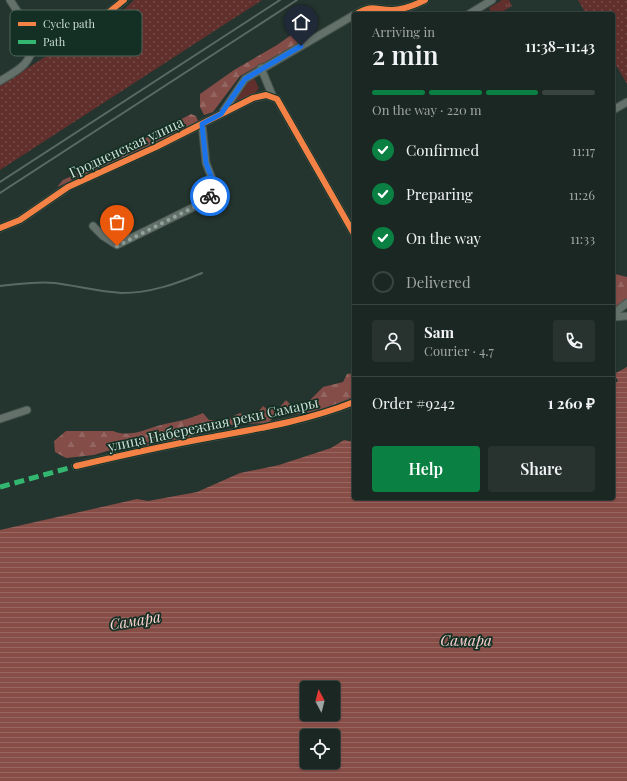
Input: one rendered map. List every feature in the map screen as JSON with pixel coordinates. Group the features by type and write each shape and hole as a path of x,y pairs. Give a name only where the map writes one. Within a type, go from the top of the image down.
{"street":[{"path":"10,0 16,10"},
{"path":"111,10 124,0"},
{"name":"Гродненская улица","path":"360,12 367,8 392,12 414,6 425,0"},
{"path":"472,12 492,0"},
{"name":"Гродненская улица","path":"221,114 245,79 261,68 352,17"},
{"path":"0,81 18,71 28,61 30,56"},
{"path":"261,68 270,96 277,98 352,230"},
{"name":"Гродненская улица","path":"0,228 20,220 68,187 156,147 253,98 270,96"},
{"path":"615,109 627,102"},
{"path":"93,226 103,236 117,246 204,202 216,189 206,163 202,124"},
{"path":"615,312 627,303"},
{"path":"615,317 627,316"},
{"name":"улица Набережная реки Самары","path":"76,466 148,449 276,424 333,410 352,403"},
{"path":"0,418 27,410"}],"green space":[{"path":"134,0 262,0 0,170 0,85 47,56 142,56 142,10 123,10"},
{"path":"502,0 509,0 512,6 502,12 491,12 489,8"},
{"path":"578,0 627,0 627,84 615,63 615,12 585,12"},
{"path":"307,27 313,31 308,38 240,76 213,112 204,115 200,107 200,94 234,70 277,45 294,33"},
{"path":"254,78 259,88 255,93 234,102 236,95 241,88"},
{"path":"191,114 196,116 198,121 195,125 57,187 63,180 87,169"},
{"path":"615,274 627,277 627,300 615,309"},
{"path":"352,373 352,398 319,411 274,417 268,423 224,426 217,430 154,445 107,451 94,455 66,458 55,452 54,441 66,431 113,431 125,434 143,431 203,413 209,420 225,420 240,413 249,417 258,412 263,406 268,410 279,408 286,400 293,407 310,400 323,387 343,382 347,374"}],"water":[{"name":"Самара","path":"627,367 627,781 0,781 0,530 137,499 148,501 197,492 240,473 279,465 331,448 344,440 352,442 352,500 615,500 615,383 618,381 615,373"}],"railway":[{"path":"0,182 280,0"},
{"path":"0,193 297,0"},
{"path":"0,286 48,282 105,291 132,293 153,290 202,273"}],"marked path":[{"path":"0,487 76,466"}],"cycle path":[{"path":"112,10 124,0"},
{"path":"360,12 370,8 386,10 401,9 425,0"},
{"path":"0,228 20,220 68,187 156,147 253,98 266,95 277,99 352,230"},
{"path":"76,466 174,444 281,424 336,409 352,403"}],"way so far":[{"path":"117,246 204,202 210,196"}],"route":[{"path":"210,196 216,189 206,163 202,124 221,114 245,79 261,68 301,46"}]}
